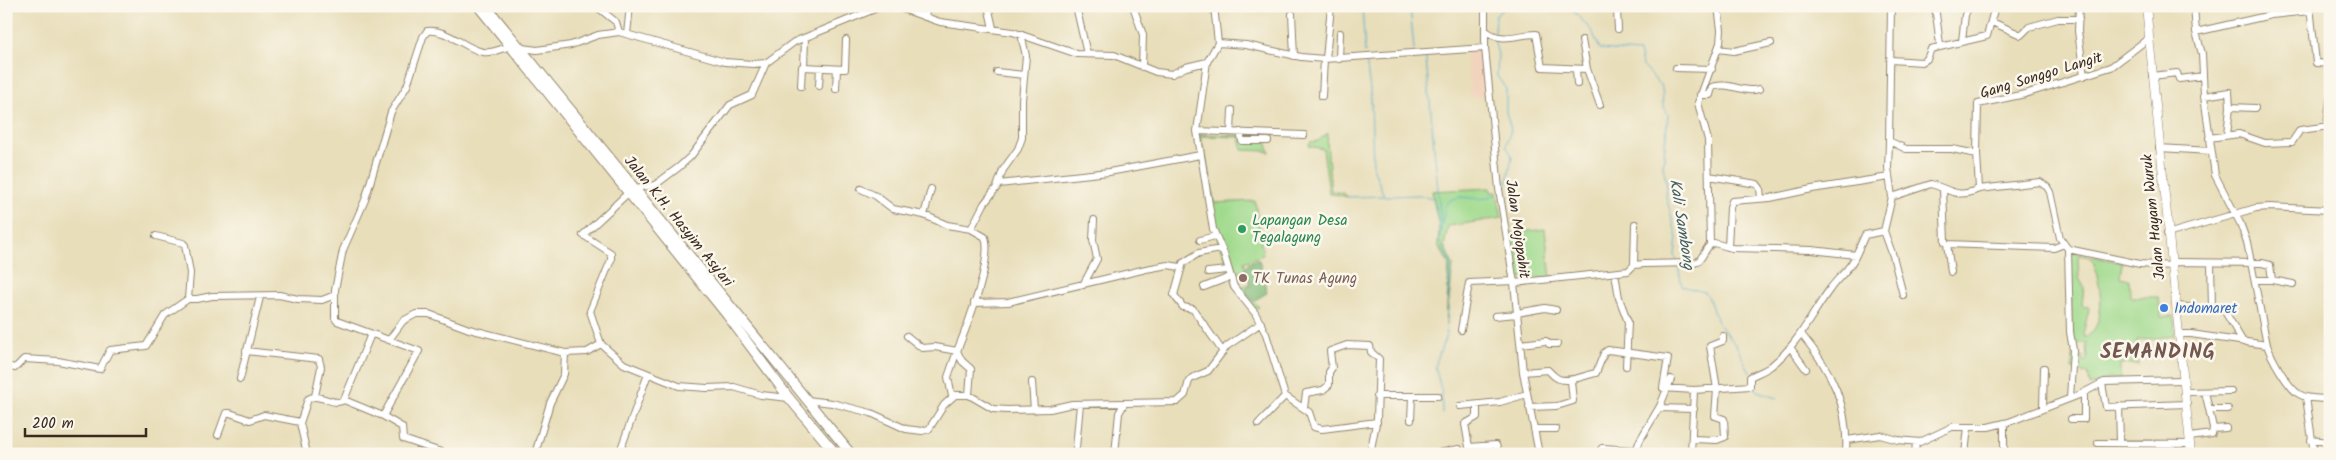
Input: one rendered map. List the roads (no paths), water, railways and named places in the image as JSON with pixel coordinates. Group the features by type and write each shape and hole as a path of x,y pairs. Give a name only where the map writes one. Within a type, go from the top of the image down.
{"highway":[{"name":"Jalan K.H. Hasyim Asy'ari","path":"478,6 583,139 727,315 790,398 836,454"},
{"name":"Jalan K.H. Hasyim Asy'ari","path":"486,6 563,98 848,452"},
{"path":"563,98 563,107 588,137 587,140 583,139"},
{"path":"598,142 593,141 621,177 625,190"}],"main road":[{"name":"Jalan Hayam Wuruk","path":"2146,6 2167,234 2177,306 2191,454"}],"street":[{"path":"596,6 616,22 619,32"},
{"path":"627,34 630,6"},
{"path":"635,188 655,185 691,156 730,105 752,95 766,63 788,45 882,6"},
{"path":"894,6 925,17 965,27 993,28 1021,34 1077,54 1114,56 1156,72 1172,74 1186,66 1207,62"},
{"path":"925,17 927,6"},
{"path":"988,6 993,28"},
{"path":"1076,6 1087,54"},
{"path":"1133,6 1143,35 1142,67"},
{"path":"1214,6 1218,43 1207,62 1197,131 1215,236 1230,277 1234,287 1261,324 1285,396 1309,412 1314,427 1318,429 1377,422"},
{"path":"1322,96 1330,6"},
{"name":"Jalan Mojopahit","path":"1484,6 1485,48 1500,199 1514,282 1523,372 1539,454"},
{"path":"1608,6 1617,11"},
{"path":"1617,11 1627,6"},
{"path":"1634,265 1698,262 1710,244 1708,136 1698,109 1700,95 1712,69 1721,36 1718,6"},
{"path":"1891,6 1889,177 1892,197 1884,231 1894,256 1903,295"},
{"path":"1935,6 1940,45"},
{"path":"1962,41 1968,6"},
{"path":"1891,60 1922,62 1927,59 1931,49 1940,45 1987,36 1995,6"},
{"path":"2079,6 2079,41 2084,76"},
{"path":"2194,6 2196,32 2202,54 2204,96 2215,175 2247,242 2267,345 2297,394 2306,397 2330,399"},
{"path":"2270,6 2271,15"},
{"path":"2196,32 2271,15 2310,9 2316,63 2330,64"},
{"path":"1617,11 1618,29"},
{"path":"1292,14 1294,56"},
{"path":"1992,22 2021,35 2029,27 2058,19 2079,19"},
{"path":"1485,30 1494,37 1536,34 1542,67 1587,69"},
{"path":"383,416 419,350 337,321 335,318 335,295 343,250 365,200 391,112 410,78 425,33 435,31 481,52 495,52 510,47"},
{"path":"522,48 537,50 571,45 598,36 619,32 725,62 766,63"},
{"path":"1339,59 1340,33"},
{"path":"971,229 984,204 999,184 1004,170 1018,149 1022,138 1026,56 1021,34"},
{"path":"801,86 806,38"},
{"name":"Gang Songgo Langit","path":"1977,154 1978,104 2025,94 2115,65 2149,38"},
{"path":"804,67 845,69 846,40"},
{"path":"1582,40 1587,69 1600,105"},
{"path":"1218,43 1246,45 1294,56 1325,59 1485,48"},
{"path":"1718,49 1734,51 1771,43"},
{"path":"819,86 820,68"},
{"path":"1676,68 1712,69"},
{"path":"836,88 837,69"},
{"path":"1576,69 1577,84"},
{"path":"997,72 1024,74"},
{"path":"2152,76 2177,73 2179,79 2203,76"},
{"path":"1700,95 1712,94 1712,87 1715,86 1759,89"},
{"path":"2204,96 2229,92 2230,107 2227,135"},
{"path":"2209,138 2239,134 2265,143 2294,141 2300,130 2328,126 2330,99"},
{"path":"2230,107 2255,108"},
{"path":"1231,132 1232,110"},
{"path":"1197,131 1304,135"},
{"path":"1240,132 1242,141 1268,141"},
{"path":"1889,141 1906,149 1952,149 1977,154 1979,189"},
{"path":"2159,148 2211,151"},
{"path":"999,184 1109,172 1200,155"},
{"path":"1710,176 1757,184 1762,198"},
{"path":"1728,247 1731,203 1736,200 1762,198 1889,177"},
{"path":"1892,197 1931,184 1943,190 1961,194 1979,189 2043,183 2050,192 2060,238 2066,247 2070,332 2073,350 2070,398"},
{"path":"861,189 876,196 893,210 924,214 947,225 971,229 985,237 987,248 984,268 948,377 952,396"},
{"path":"924,214 931,189"},
{"path":"625,190 583,235 611,253 611,260 590,311 601,344 619,361 679,386 734,387 761,395 790,398"},
{"path":"1943,190 1945,242 1947,244 1951,272"},
{"path":"2167,234 2235,214 2270,207 2330,210"},
{"path":"1083,285 1097,259 1093,240 1094,220"},
{"path":"1461,330 1469,283 1514,282 1628,271 1634,265 1635,224"},
{"path":"1523,372 1548,370 1556,378 1571,381 1580,376 1596,373 1606,351 1668,358 1663,388 1694,390 1749,387 1752,376 1770,367 1802,335 1819,304 1832,286 1845,274 1856,256 1865,235 1884,231"},
{"path":"156,236 186,245 190,273 188,299"},
{"path":"1200,240 1215,236"},
{"path":"1710,244 1728,247 1812,250 1856,256"},
{"path":"1947,244 2066,247 2140,264 2252,263 2270,266 2272,280"},
{"path":"1221,249 1199,253 1180,267 1174,290 1177,301 1183,307 1193,309 1223,352"},
{"path":"2211,263 2212,308"},
{"path":"974,303 1008,302 1146,269 1168,265 1180,267"},
{"path":"1208,272 1228,270"},
{"path":"1614,273 1619,298 1628,322 1626,366"},
{"path":"1204,287 1230,277"},
{"path":"2255,280 2272,280 2293,284"},
{"path":"6,366 15,368 24,359 58,361 100,369 110,350 146,346 165,315 188,299 212,296 279,296 322,300 335,295"},
{"path":"240,379 260,297"},
{"path":"2177,306 2221,308 2227,312 2242,342"},
{"path":"1495,316 1517,314 1545,308 1556,310"},
{"path":"389,340 403,321 416,314 429,314 469,329 565,353 588,352 601,344"},
{"path":"807,400 845,406 880,416 906,429 926,431 952,396 968,395 993,409 1034,410 1080,404 1179,401 1185,395 1189,382 1195,376 1208,371 1223,352 1238,338 1261,324"},
{"path":"344,400 371,334"},
{"path":"2179,334 2267,345"},
{"path":"1802,335 1826,368 1844,410 1847,440 1846,454"},
{"path":"906,336 922,348 935,347 957,351"},
{"path":"1693,439 1717,440 1725,436 1724,419 1715,416 1717,389 1710,346 1723,341 1723,336"},
{"path":"1520,344 1546,341 1549,344 1558,344"},
{"path":"1304,408 1306,393 1323,390 1329,385 1328,372 1332,368 1330,351 1347,345 1369,345 1371,352 1379,359 1377,422 1370,454"},
{"path":"1790,347 1806,368"},
{"path":"246,351 319,359 321,367 315,396"},
{"path":"957,351 962,361 971,369 968,395"},
{"path":"535,454 550,403 564,374 565,353"},
{"path":"2043,408 2044,368"},
{"path":"619,454 648,374"},
{"path":"1598,454 1602,448 1636,452 1671,379"},
{"path":"1847,440 1880,435 1916,442 1924,441 1949,428 1988,427 2004,423 2084,393 2102,383 2183,380"},
{"path":"1529,407 1556,406 1573,400 1571,381"},
{"path":"1032,382 1034,410"},
{"path":"2102,383 2106,407 2187,404"},
{"path":"1691,454 1694,390"},
{"path":"2186,392 2231,391"},
{"path":"2098,443 2190,440 2210,436 2213,429 2206,392"},
{"path":"2071,419 2084,419 2084,393"},
{"path":"1460,406 1500,402 1527,394"},
{"path":"307,454 300,422 308,399 315,396 340,402 344,400 383,416 402,426 403,439 447,454"},
{"path":"1258,424 1285,396"},
{"path":"1378,396 1438,396"},
{"path":"1411,420 1412,397"},
{"path":"2306,397 2314,454"},
{"path":"1067,454 1073,454 1076,448 1080,404"},
{"path":"1115,454 1119,413 1124,404"},
{"path":"1469,447 1465,424 1477,417 1478,405"},
{"path":"2119,406 2120,442"},
{"path":"1658,408 1694,409"},
{"path":"2209,409 2228,409"},
{"path":"218,435 226,413 250,420 264,415 300,422"},
{"path":"2004,423 2004,454"},
{"path":"1965,454 1968,427"},
{"path":"2213,429 2226,428"},
{"path":"1534,429 1556,429"},
{"path":"2311,440 2330,442"},
{"path":"1916,442 1916,454"},
{"path":"1434,454 1459,452 1469,447 1496,445 1499,454"}],"waterway":[{"path":"1362,6 1365,53"},
{"path":"1410,6 1414,50"},
{"path":"1495,33 1496,15 1507,6"},
{"name":"Kali Sambong","path":"1569,6 1592,31 1600,49 1639,52 1642,65 1662,87 1663,105 1668,114 1663,166 1667,185 1666,196 1677,238 1675,255 1677,262"},
{"path":"1494,39 1498,55 1497,76 1506,89 1506,112 1511,129 1506,146 1512,156 1506,188 1502,193"},
{"path":"1415,56 1425,56 1426,59 1441,223"},
{"path":"1366,59 1371,98 1373,167 1384,196 1420,195 1433,198 1440,230"},
{"path":"1442,414 1442,393 1435,366 1446,335 1450,277 1450,262 1439,241 1445,206 1450,200 1460,197 1481,199 1498,194"},
{"path":"1348,197 1384,196"},
{"name":"Kali Sambong","path":"1678,266 1682,286 1704,292 1708,296 1717,322 1737,347 1750,373"},
{"name":"Kali Sambong","path":"1753,382 1757,391 1777,398"}],"place":[{"name":"Lapangan Desa Tegalagung","path":"1242,229"},
{"name":"TK Tunas Agung","path":"1243,278"},
{"name":"Indomaret","path":"2164,308"}],"district":[{"name":"SEMANDING","path":"2158,351"}]}
